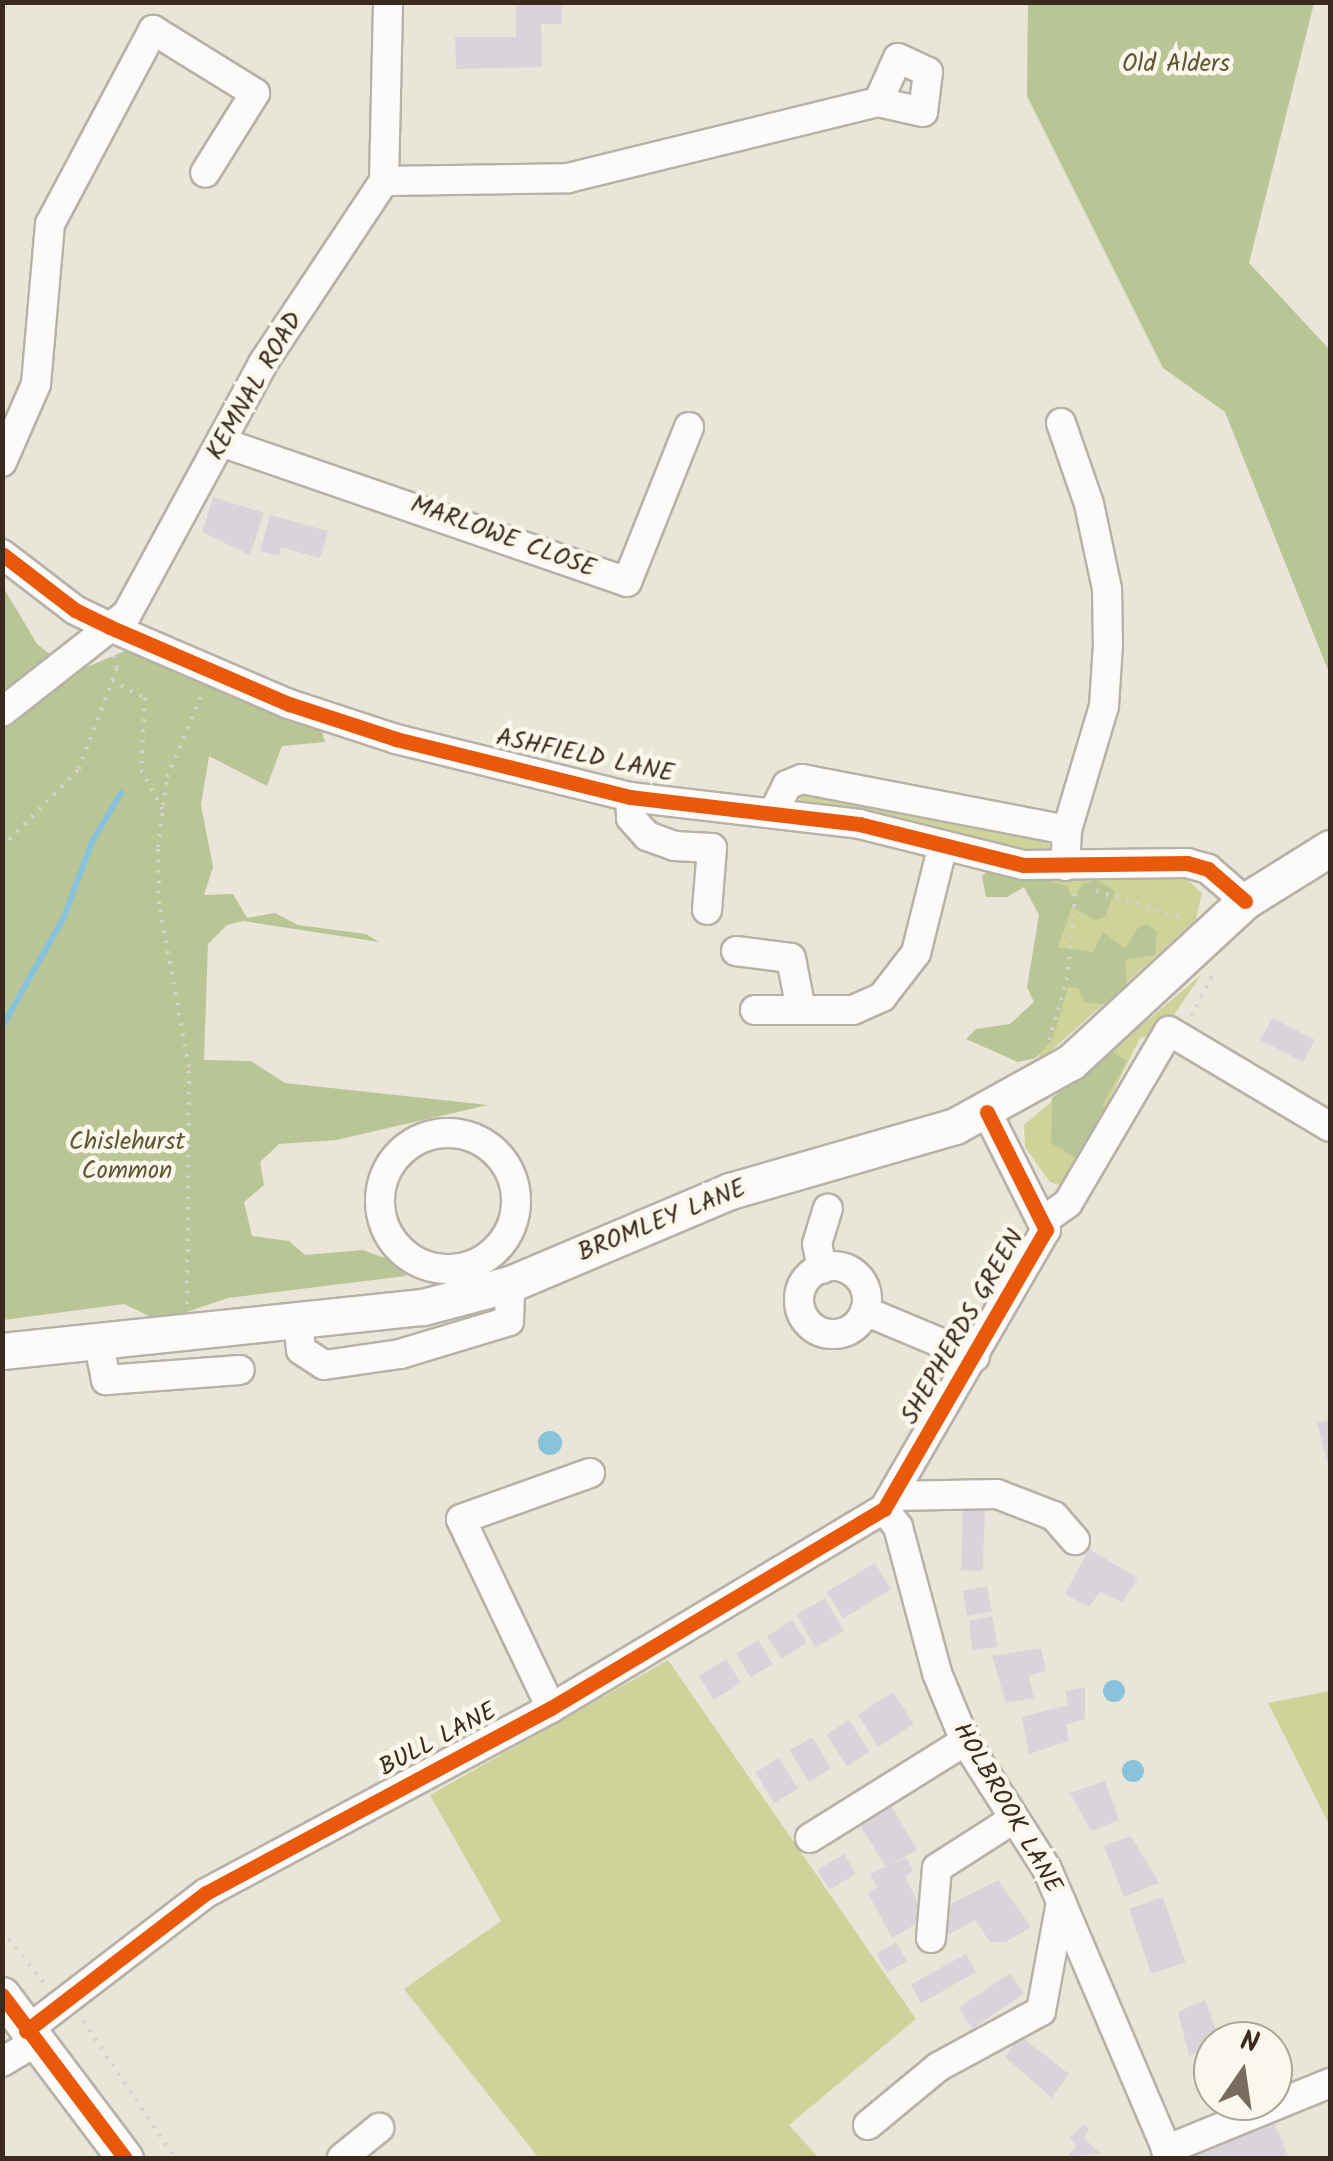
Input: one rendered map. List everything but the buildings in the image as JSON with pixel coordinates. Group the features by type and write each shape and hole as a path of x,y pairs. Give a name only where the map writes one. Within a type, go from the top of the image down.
{"main road":[{"name":"BROMLEY LANE","path":"2,1351 298,1324 423,1308 510,1284 730,1191 987,1112 1070,1062 1203,930 1330,848"},
{"path":"2,1995 125,2158"}],"street":[{"path":"388,2 384,181 568,178 878,102"},
{"path":"2,462 36,384 50,224 153,30 255,93 205,172"},
{"name":"KEMNAL ROAD","path":"2,712 127,614 263,363 384,181"},
{"path":"1061,423 1090,504 1107,589 1108,644 1104,706 1068,830 1068,875"},
{"name":"MARLOWE CLOSE","path":"221,442 627,582 689,427"},
{"name":"ASHFIELD LANE","path":"2,554 110,628 211,671 396,740 630,797 774,811 1068,875 1187,863 1208,869 1245,901"},
{"path":"774,811 787,785 802,779 1068,830"},
{"path":"630,797 631,818 646,836 674,846 712,848 708,910"},
{"path":"755,1010 853,1010 902,978 916,953 943,846"},
{"path":"736,952 791,958 801,1010"},
{"path":"1169,1031 1330,1128"},
{"name":"SHEPHERDS GREEN","path":"1044,1220 1068,1203 1169,1031"},
{"name":"SHEPHERDS GREEN","path":"889,1503 1042,1241 1044,1220 987,1112"},
{"path":"414,1260 434,1268 467,1266 496,1251 509,1234 517,1202 510,1170 478,1138 432,1134 393,1159 382,1179 384,1226 414,1260 423,1308"},
{"path":"822,1269 817,1244 828,1209"},
{"path":"839,1267 859,1278 865,1312 843,1332 812,1327 800,1299 808,1278 822,1269 839,1267"},
{"path":"298,1324 301,1350 324,1366 400,1354 510,1321 510,1284"},
{"path":"865,1312 975,1357"},
{"path":"99,1344 106,1380 240,1370"},
{"path":"551,1708 461,1519 590,1473"},
{"path":"889,1503 997,1494 1054,1516 1075,1540"},
{"name":"BULL LANE","path":"2,2062 68,1998 206,1893 551,1708 889,1503"},
{"name":"HOLBROOK LANE","path":"889,1503 937,1673 964,1741 1061,1902 1168,2154"},
{"path":"810,1838 964,1741"},
{"path":"931,1938 937,1868 1012,1820"},
{"path":"868,2125 938,2067 1041,2010 1061,1902"},
{"path":"1168,2154 1330,2083"},
{"path":"342,2158 379,2128"}],"path":[{"path":"2,847 79,768 117,668 110,628"},
{"path":"186,1335 189,1068 159,904 162,810 167,777 211,671"},
{"path":"112,680 145,698 141,770 162,810"},
{"path":"1047,1046 1071,960 1068,875 1203,930 1226,950 1184,1028 1169,1031"},
{"path":"2,1931 43,1982 68,1998 175,2158"}],"green space":[{"name":"Old Alders","path":"1028,3 1314,3 1249,263 1328,348 1330,675 1225,412 1163,368 1027,96"},
{"name":"Chislehurst Common","path":"2,585 37,644 73,673 132,648 321,728 325,742 282,746 267,786 209,756 201,805 213,867 204,895 233,894 247,918 275,913 298,925 366,934 379,942 243,921 227,925 208,944 204,1060 251,1061 285,1083 488,1105 336,1140 279,1144 260,1162 264,1185 244,1202 252,1236 289,1241 305,1255 363,1250 393,1261 406,1276 228,1298 160,1321 124,1304 3,1320"},
{"path":"798,790 1044,836 1052,849 1033,854 811,805 801,801"},
{"path":"988,871 1046,879 1068,887 1072,898 1083,884 1097,880 1115,891 1105,917 1095,920 1072,907 1058,947 1093,952 1103,932 1125,949 1137,929 1147,924 1157,931 1155,955 1125,960 1127,986 1105,1004 1085,1003 1078,988 1068,987 1053,1039 1036,1058 1018,1062 966,1039 976,1029 1010,1024 1034,1002 1027,987 1039,915 1024,887 1007,897 986,897 982,876"},
{"path":"1183,876 1202,893 1196,920 1039,1062 1049,910 1028,878"},
{"path":"1201,975 1161,1034 1140,1038 1066,1187 1050,1182 1025,1147 1024,1125"},
{"path":"1111,1051 1127,1061 1102,1105 1108,1110 1086,1157 1076,1158 1051,1143 1052,1098"},
{"path":"668,1660 916,2019 789,2125 819,2158 539,2158 404,1989 501,1921 430,1795"},
{"path":"1330,1691 1330,1826 1268,1703"}],"water":[{"path":"550,1431 562,1443 550,1455 538,1443"},
{"path":"1110,1680 1118,1680 1125,1691 1118,1702 1110,1702 1103,1695 1103,1687"},
{"path":"1129,1760 1137,1760 1144,1771 1137,1782 1129,1782 1122,1775 1122,1767"}],"waterway":[{"path":"2,1027 64,917 92,842 121,793"}],"cycle path":[{"path":"2,554 75,610 110,627 289,704 396,739 630,797 859,824 1023,865 1187,863 1208,869 1245,901"},
{"path":"26,2031 206,1893 551,1708 884,1509 1046,1230 987,1112"},
{"path":"2,1995 125,2158"}]}
